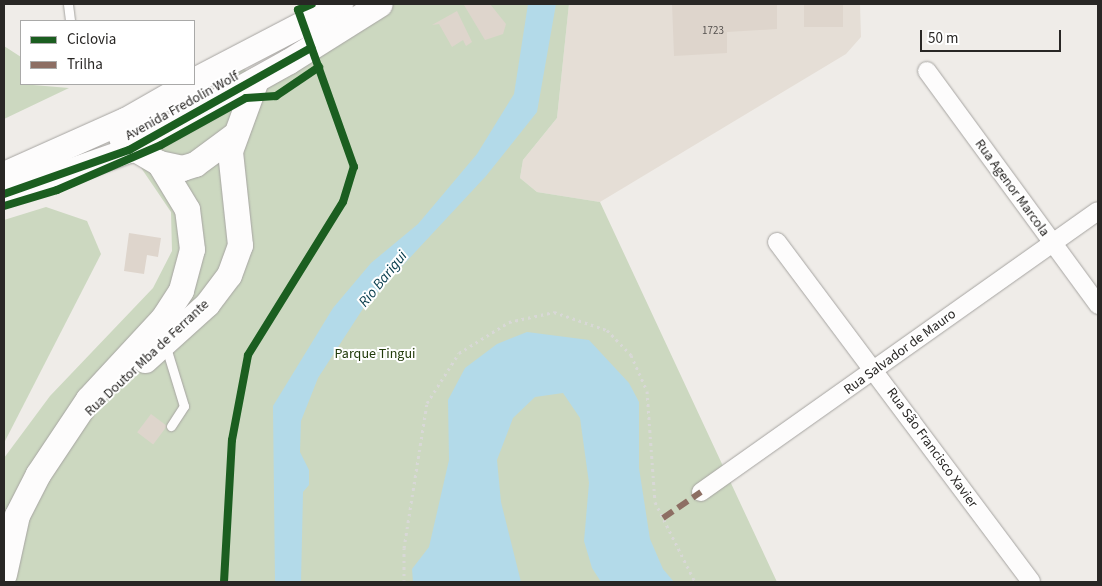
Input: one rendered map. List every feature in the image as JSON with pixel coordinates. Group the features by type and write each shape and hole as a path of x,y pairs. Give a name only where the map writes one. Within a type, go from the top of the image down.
{"street":[{"name":"Avenida Fredolin Wolf","path":"195,78 340,4"},
{"name":"Avenida Fredolin Wolf","path":"11,182 129,150 289,61 380,4"},
{"path":"285,32 293,50 289,61"},
{"path":"240,54 256,80"},
{"name":"Rua Agenor Marcola","path":"926,70 1098,305"},
{"name":"Rua Doutor Mba de Ferrante","path":"66,433 207,304 230,275 240,245 231,169 233,136 250,106 256,80"},
{"name":"Avenida Fredolin Wolf","path":"11,182 125,120 181,85"},
{"path":"125,120 119,132 129,150 159,163 182,168 195,164 233,136"},
{"name":"Rua Doutor Mba de Ferrante","path":"4,574 17,515 66,433 88,399 163,318 181,290 192,249 187,210 159,163"},
{"name":"Rua Salvador de Mauro","path":"701,492 1098,212"},
{"name":"Rua São Francisco Xavier","path":"777,242 1031,582"}],"lane":[{"path":"68,4 70,20"},
{"path":"164,342 184,406 172,426"}],"path":[{"path":"404,582 404,548 427,403 459,353 509,322 554,312 607,330 631,355 647,391 655,502 695,582"}],"shaded area":[{"path":"569,4 860,4 861,37 846,54 600,202 537,192 520,178 523,160 557,118"}],"green space":[{"name":"Parque Tingui","path":"385,4 569,4 557,118 523,160 520,178 537,192 600,202 777,582 4,582 4,458 50,396 153,288 172,251 171,212 129,150"},
{"path":"4,46 20,56 20,85 69,88 4,119"},
{"path":"240,66 247,71 179,165 172,160"},
{"path":"46,207 87,221 101,254 4,443 4,220"}],"water":[{"name":"Rio Barigui","path":"528,4 556,4 537,112 486,176 364,307 318,378 301,421 300,452 309,470 309,485 303,492 301,582 275,582 273,406 333,308 371,263 418,224 477,154 514,94"},
{"path":"527,332 589,340 629,383 639,402 639,468 650,539 663,569 674,582 601,582 592,568 584,541 589,483 580,418 563,393 535,397 513,418 497,460 501,502 521,582 413,582 412,569 429,547 449,460 448,400 465,368 497,344"}],"building":[{"path":"490,4 506,24 503,34 485,40 464,5"},
{"path":"672,4 777,4 777,29 727,32 727,53 674,56"},
{"path":"804,4 843,4 843,27 804,27"},
{"path":"457,11 472,42 466,46 463,40 452,47 439,24 432,25"},
{"path":"129,233 161,238 158,257 147,255 144,274 124,271"},
{"path":"151,414 167,426 153,444 137,432"}],"marked path":[{"path":"663,518 701,492"}],"cycle path":[{"path":"224,582 232,440 248,355 343,202 354,167 298,10 312,4"},
{"path":"4,194 129,150 311,48"},
{"path":"4,206 57,190 161,145 246,98 276,96 319,67"}]}
